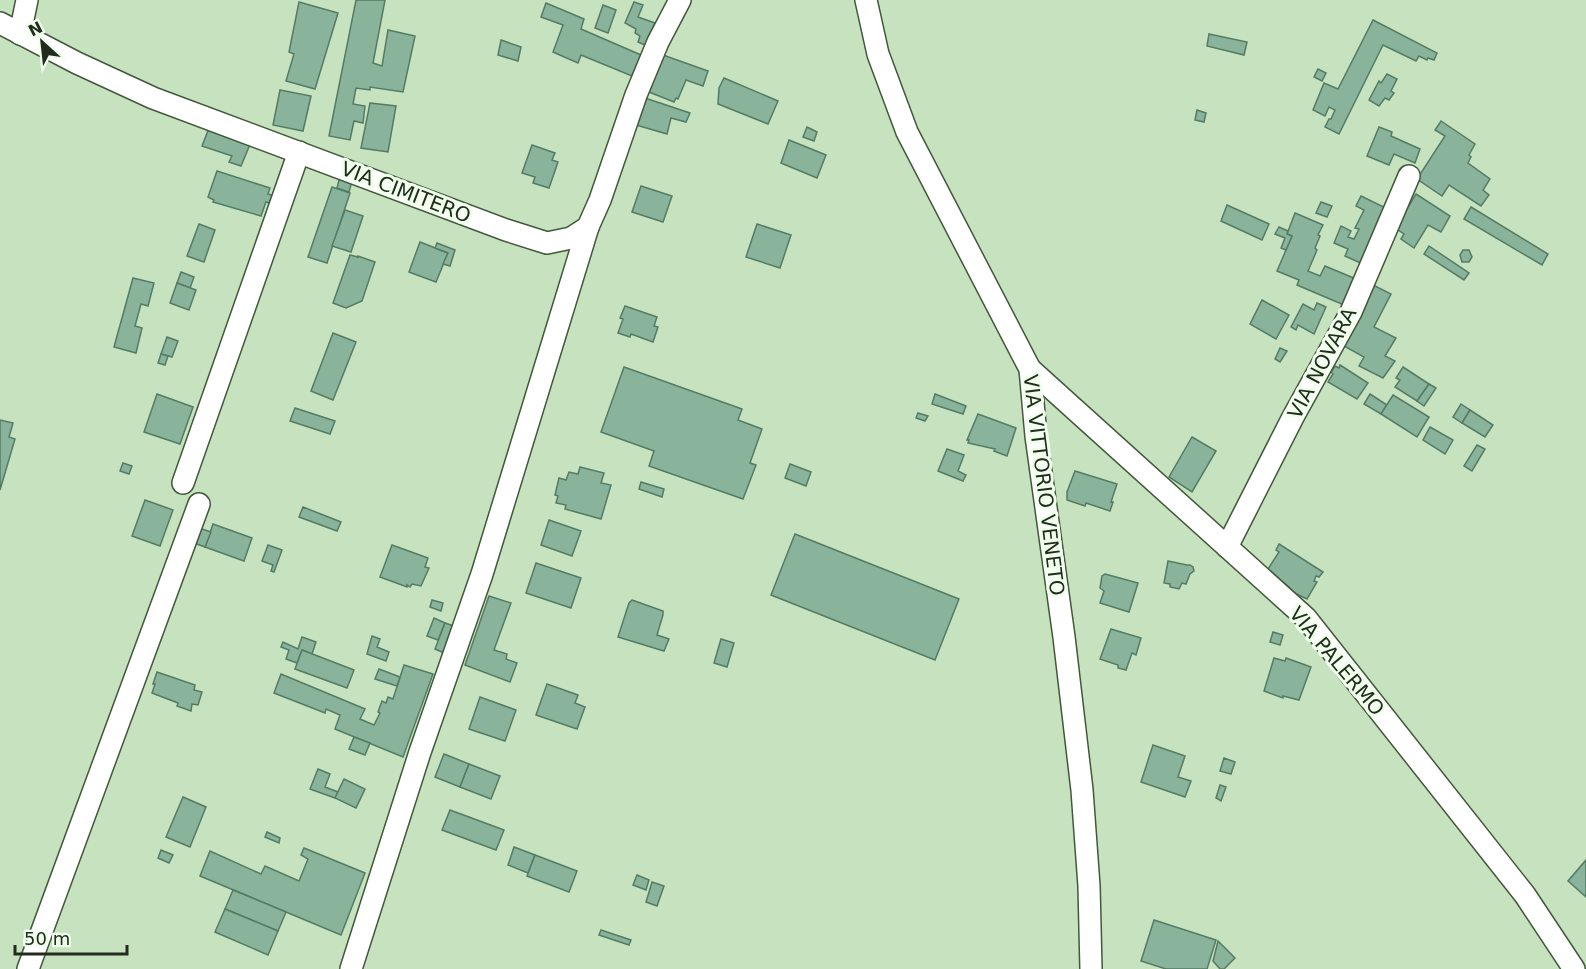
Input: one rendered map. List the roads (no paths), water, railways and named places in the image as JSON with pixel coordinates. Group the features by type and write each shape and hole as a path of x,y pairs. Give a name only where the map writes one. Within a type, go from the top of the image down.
{"street":[{"path":"20,34 27,0"},
{"path":"351,969 420,752 482,574 588,227 653,53 680,0"},
{"name":"VIA VITTORIO VENETO","path":"866,0 878,54 907,132 1030,369 1036,436 1082,790 1089,886 1091,969"},
{"name":"VIA CIMITERO","path":"0,23 77,63 153,98 506,230 547,243 572,238 588,227"},
{"path":"183,483 299,152"},
{"name":"VIA NOVARA","path":"1227,547 1293,417 1351,312 1409,176"},
{"name":"VIA PALERMO","path":"1030,369 1306,618 1525,896 1574,969"},
{"path":"28,969 200,504"}]}
